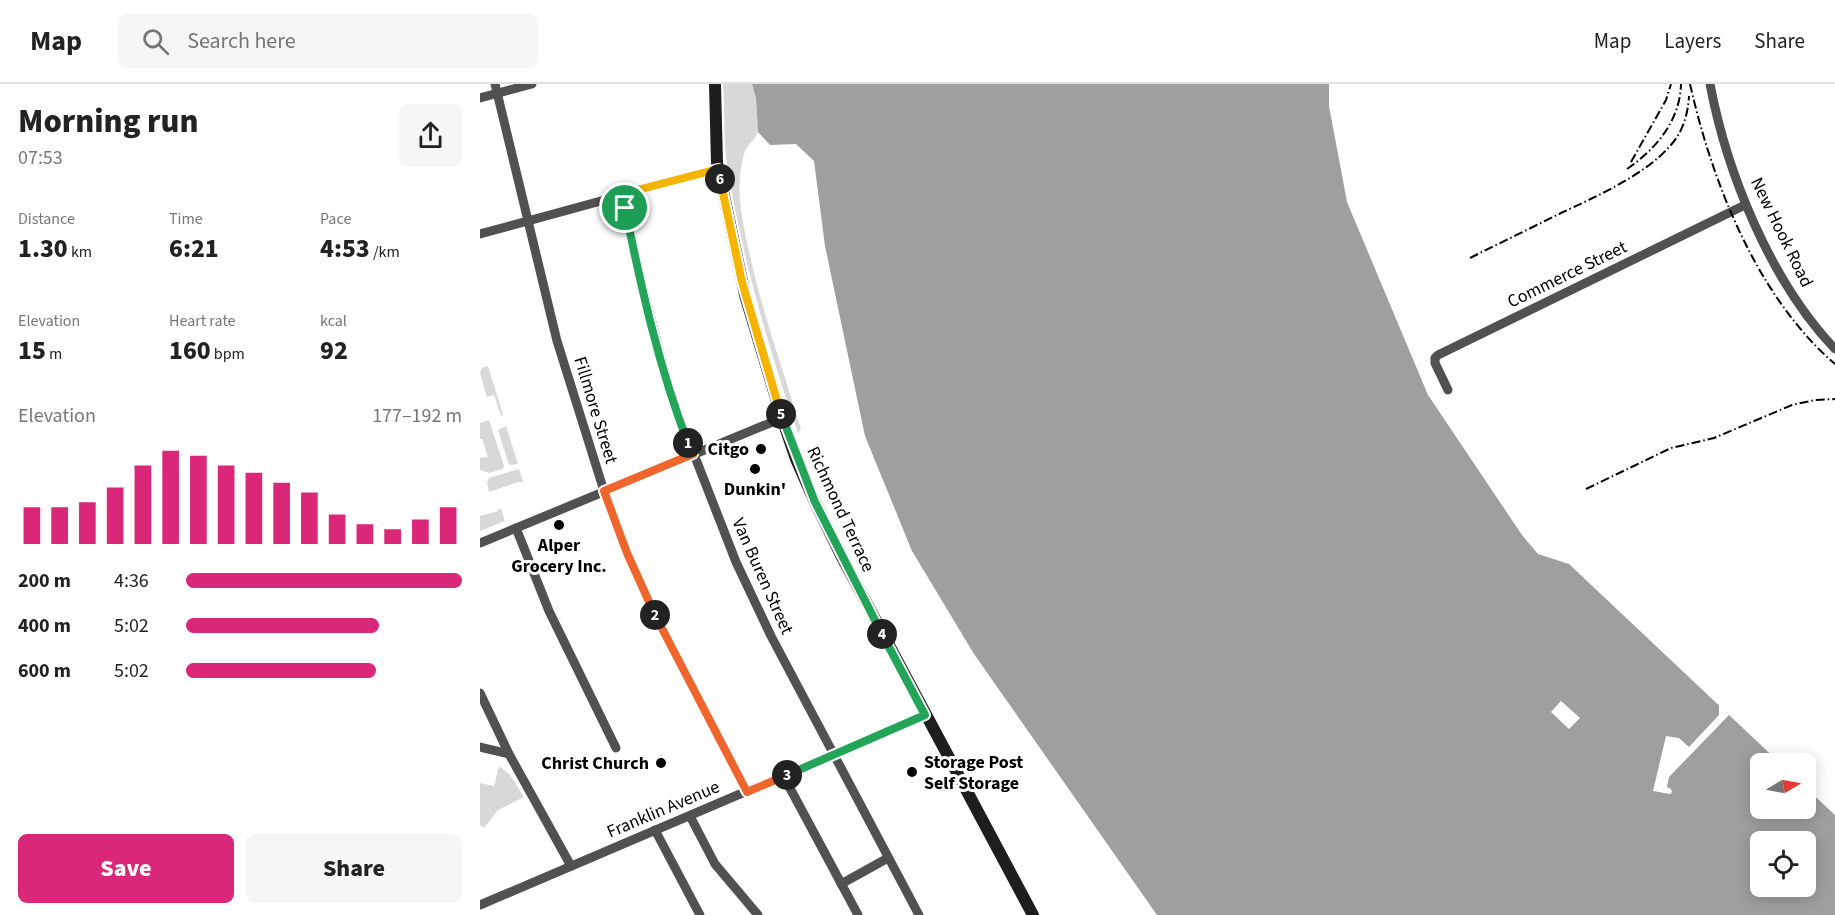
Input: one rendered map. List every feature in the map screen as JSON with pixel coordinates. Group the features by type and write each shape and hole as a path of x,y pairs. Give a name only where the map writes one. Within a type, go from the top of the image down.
{"main road":[{"name":"Richmond Terrace","path":"715,84 718,169 742,282 782,418 800,466 821,515 1033,915"}],"street":[{"path":"480,98 496,88 532,84"},
{"name":"New Hook Road","path":"1710,84 1725,144 1745,205 1801,307 1817,331 1835,349"},
{"name":"Fillmore Street","path":"496,88 557,341 604,491 627,553 651,607 747,792"},
{"path":"480,234 718,169"},
{"name":"Van Buren Street","path":"622,194 640,280 681,425 736,562 771,636 828,741 833,756 919,915"},
{"name":"Commerce Street","path":"1448,390 1435,363 1438,355 1745,205"},
{"path":"480,543 782,418"},
{"path":"516,528 549,611 616,748"},
{"path":"480,693 509,754 571,866"},
{"name":"Franklin Avenue","path":"480,905 925,715"},
{"path":"480,747 509,754"},
{"path":"784,777 858,915"},
{"path":"690,816 715,864 758,915"},
{"path":"655,830 700,915"},
{"path":"841,884 888,858"}],"shaded area":[{"path":"723,84 752,84 756,98 758,132 745,151 741,165 740,206 762,303 801,429 798,433 767,336 741,237 726,160"},
{"path":"752,84 1329,84 1329,106 1347,202 1428,395 1522,535 1538,554 1569,564 1769,753 1750,753 1750,819 1816,819 1816,797 1835,815 1835,915 1157,915 974,654 912,551 865,436 825,246 814,161 796,144 770,145 758,132 756,98"},
{"path":"488,366 503,415 501,416 494,395 487,397 480,373 482,368"},
{"path":"489,420 504,466 503,469 489,473 480,470 480,458 488,457 482,439 480,439 480,423"},
{"path":"506,426 518,464 509,465 498,430"},
{"path":"519,469 523,482 489,492 487,482 489,478"},
{"path":"501,509 505,521 480,531 480,516 498,511"},
{"path":"499,766 510,775 524,797 498,810 484,828 480,825 480,783 494,786"}],"pier":[{"path":"1561,701 1580,718 1569,729 1551,712"},
{"path":"1719,705 1729,715 1669,777 1667,787 1672,792 1670,794 1653,791 1666,736 1679,738 1689,747 1719,715"}],"railway":[{"path":"1631,162 1666,100 1671,84"},
{"path":"1627,169 1657,143 1671,122 1680,97 1681,84"},
{"path":"1690,84 1711,160 1741,236 1783,306 1807,337 1835,364"},
{"path":"1470,258 1604,192 1633,176 1660,157 1681,129 1689,96"},
{"path":"1586,489 1671,448 1714,438 1792,405 1835,399"}],"place":[{"name":"Citgo","path":"761,449"},
{"name":"Dunkin'","path":"755,469"},
{"name":"Alper Grocery Inc.","path":"559,525"},
{"name":"Christ Church","path":"661,763"},
{"name":"Storage Post Self Storage","path":"912,772"}],"route":[{"path":"718,169 745,295 796,459 832,538 925,715 747,792 651,607 627,553 604,491 693,454 668,384 640,280 625,208 622,194 718,169"}]}
